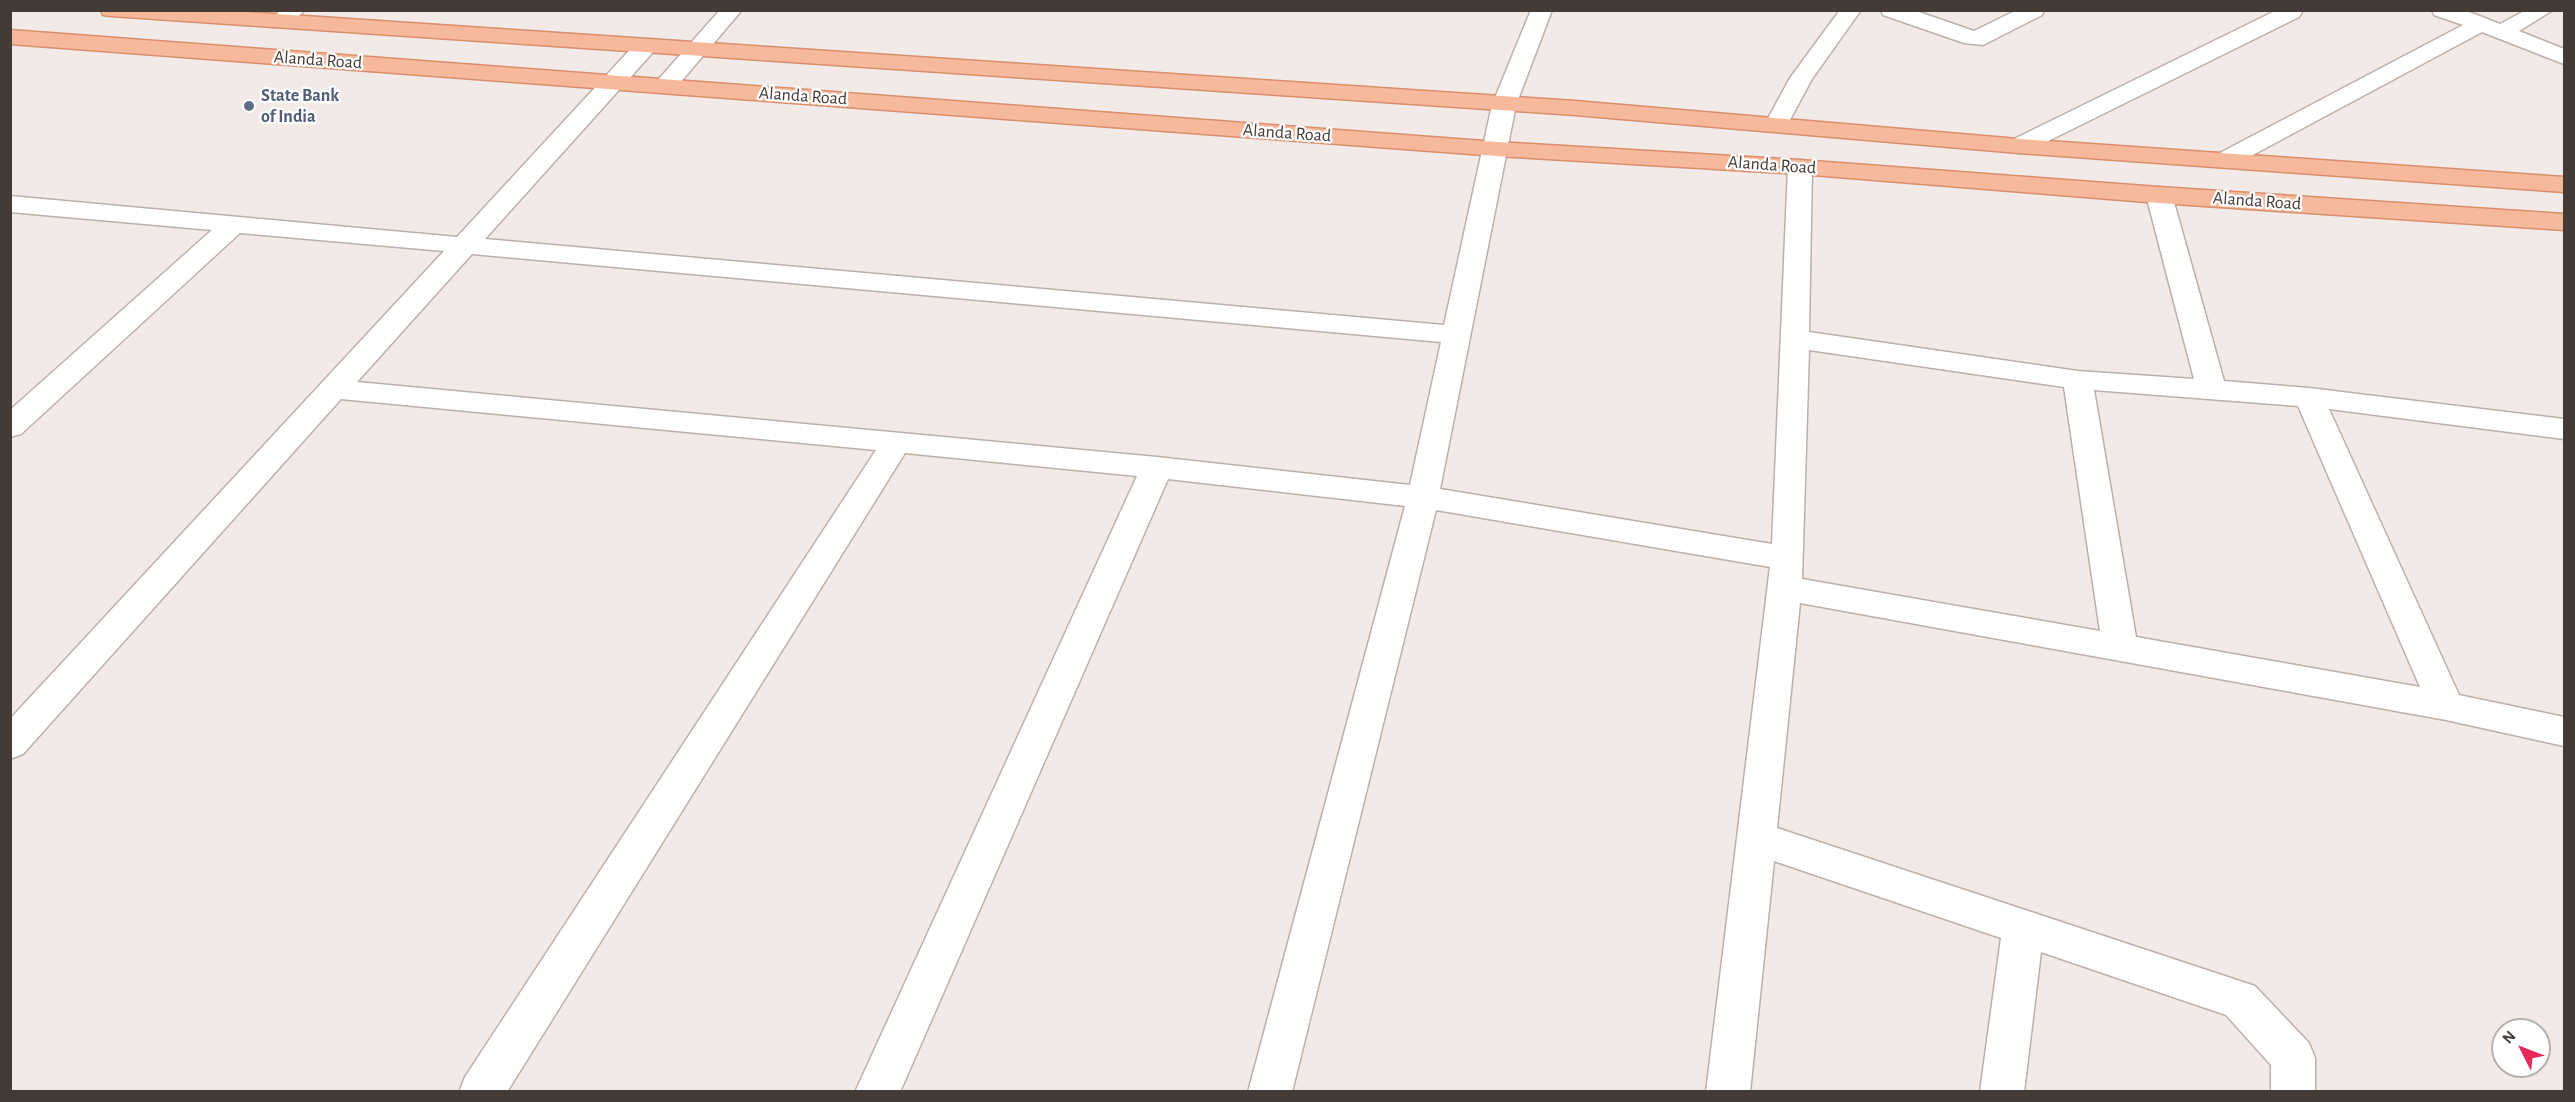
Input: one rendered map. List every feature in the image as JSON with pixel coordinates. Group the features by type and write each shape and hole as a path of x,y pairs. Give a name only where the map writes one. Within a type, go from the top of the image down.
{"main road":[{"name":"Alanda Road","path":"111,10 287,16 697,50 1777,124 2019,146 2227,159 2565,185"},
{"name":"Alanda Road","path":"10,37 1497,149 1800,166 2159,195 2565,222"}],"street":[{"path":"665,86 732,10"},
{"path":"1270,1092 1423,497 1455,335 1497,149 1504,105 1542,10"},
{"path":"1777,124 1801,78 1851,10"},
{"path":"1891,10 1972,38 1983,38 2034,10"},
{"path":"2019,146 2291,12 2288,10"},
{"path":"2442,10 2565,57"},
{"path":"2227,159 2491,28 2543,10"},
{"path":"10,744 646,46"},
{"path":"1728,1092 1786,573 1800,166"},
{"path":"2159,195 2211,389"},
{"path":"10,204 1455,335"},
{"path":"10,427 234,224"},
{"path":"1795,339 2078,380 2308,397 2563,433"},
{"path":"2078,380 2120,649"},
{"path":"332,389 1157,468 1423,497 1786,573 2120,649 2446,706 2565,731"},
{"path":"2308,397 2446,706"},
{"path":"481,1092 896,443"},
{"path":"877,1092 1157,468"},
{"path":"1756,838 2240,1000 2293,1058 2293,1092"},
{"path":"2002,1092 2023,928"}],"place":[{"name":"State Bank of India","path":"249,106"}]}
